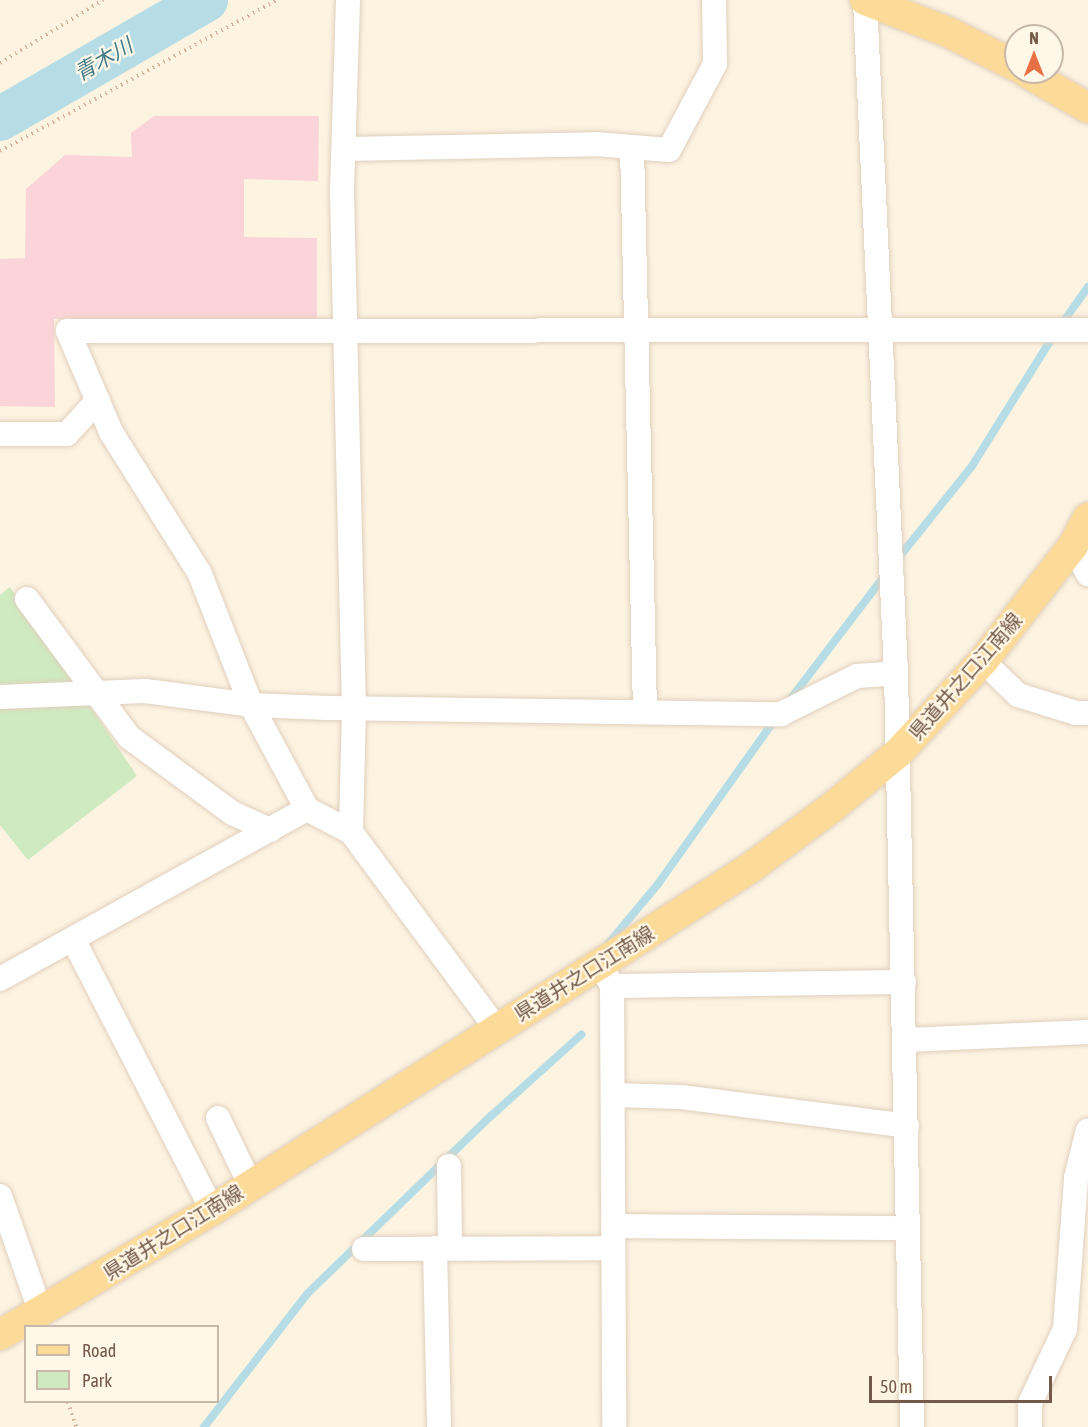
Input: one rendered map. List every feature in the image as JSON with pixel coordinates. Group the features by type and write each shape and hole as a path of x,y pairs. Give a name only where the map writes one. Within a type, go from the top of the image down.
{"main road":[{"path":"865,0 948,32 1004,60"},
{"path":"1047,84 1088,108"},
{"name":"県道井之口江南線","path":"0,1335 41,1313 212,1210 496,1028 606,975 753,866 898,753 983,661 1073,546 1088,518"}],"street":[{"path":"348,0 344,149 354,708 351,832"},
{"path":"344,149 632,147 669,150 715,64 714,0"},
{"path":"865,0 896,673 906,1040 912,1427"},
{"path":"632,147 634,330 645,711"},
{"path":"496,1028 351,832 307,809 251,705 200,574 111,432 68,331 346,328 1088,330"},
{"path":"0,434 67,434 98,400"},
{"path":"1073,546 1088,573"},
{"path":"27,599 129,736 177,776 232,813 270,830"},
{"path":"983,661 1018,695 1076,713 1088,713"},
{"path":"0,697 146,691 251,705 781,714 856,676 896,673"},
{"path":"2,972 74,941 307,809"},
{"path":"74,941 212,1210"},
{"path":"614,1427 612,1095 606,975 904,982"},
{"path":"906,1040 1088,1032"},
{"path":"612,1095 681,1097 907,1126"},
{"path":"218,1118 250,1184"},
{"path":"1030,1427 1030,1403 1065,1329 1076,1178 1088,1130"},
{"path":"438,1427 442,1248 449,1166"},
{"path":"0,1197 41,1313"},
{"path":"364,1249 442,1248 613,1237 908,1228"}],"path":[{"path":"0,63 103,0"},
{"path":"0,152 277,0"},
{"path":"69,1403 76,1427"}],"shaded area":[{"path":"154,116 319,116 318,181 244,179 244,237 317,238 317,319 54,319 55,407 0,406 0,259 25,258 26,189 65,155 132,157 131,133"}],"green space":[{"path":"10,587 137,776 28,860 0,825 0,595"}],"waterway":[{"name":"青木川","path":"0,119 206,0"},
{"path":"1061,325 1088,287"},
{"path":"896,561 972,466 1054,335"},
{"path":"789,701 885,575"},
{"path":"608,944 658,884 776,718"},
{"path":"204,1427 307,1294 491,1116 582,1034"}]}
